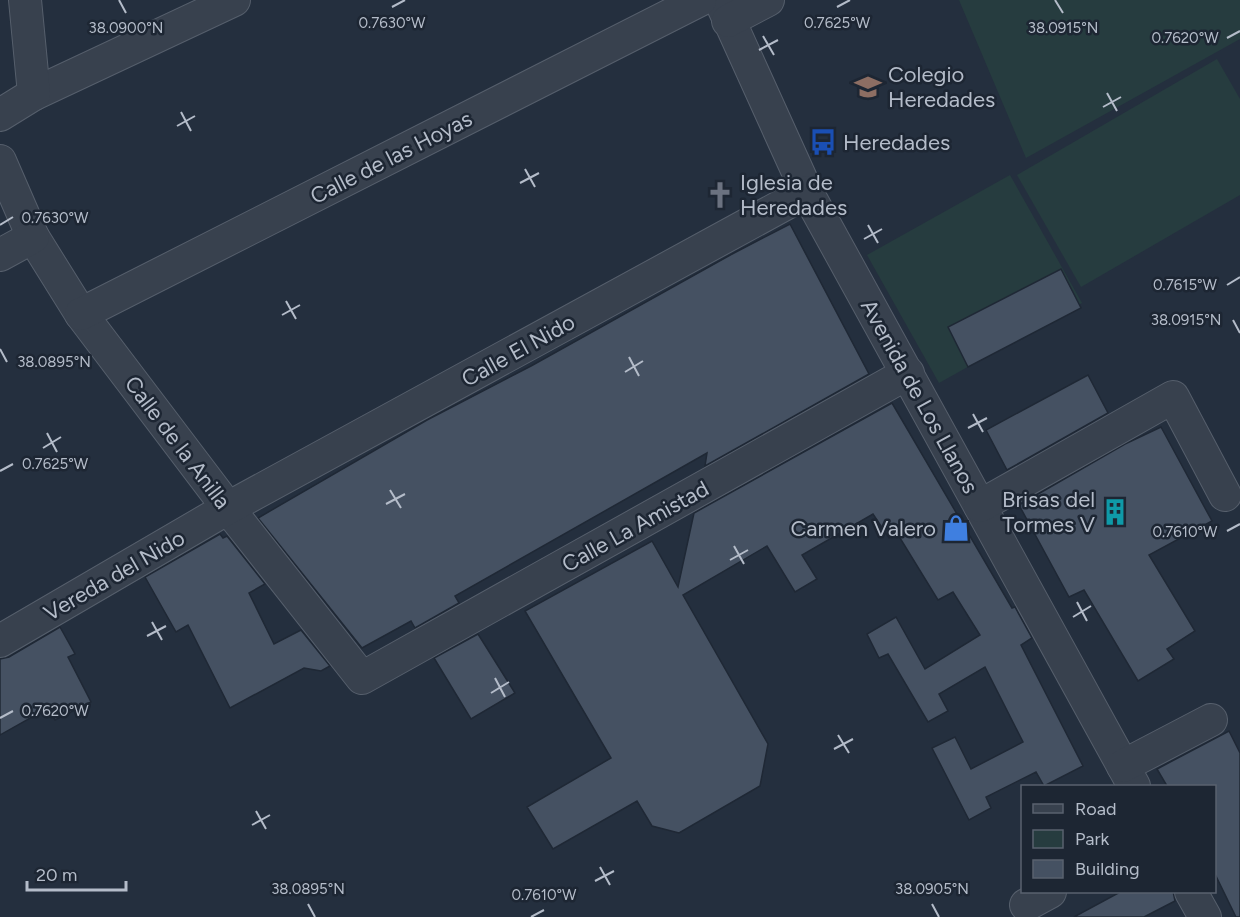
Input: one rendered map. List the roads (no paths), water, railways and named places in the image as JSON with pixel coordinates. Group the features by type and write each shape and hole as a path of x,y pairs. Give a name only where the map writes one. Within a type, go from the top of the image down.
{"street":[{"path":"25,0 34,94"},
{"path":"0,115 34,94 234,0"},
{"name":"Calle de las Hoyas","path":"81,314 700,0"},
{"path":"724,10 768,0"},
{"name":"Avenida de Los Llanos","path":"724,10 807,192 1129,776"},
{"name":"Calle de la Anilla","path":"0,161 33,237 81,314 228,508 362,678"},
{"name":"Calle El Nido","path":"228,508 807,192"},
{"path":"0,255 33,237"},
{"name":"Calle La Amistad","path":"362,678 908,373"},
{"path":"981,506 1173,397 1225,495"},
{"name":"Vereda del Nido","path":"0,641 228,508"},
{"path":"1129,776 1210,720"},
{"path":"1192,893 1205,917"}],"place":[{"name":"Colegio Heredades","path":"868,87"},
{"name":"Heredades","path":"823,142"},
{"name":"Iglesia de Heredades","path":"720,195"},
{"name":"Brisas del Tormes V","path":"1115,512"},
{"name":"Carmen Valero","path":"956,528"}]}
